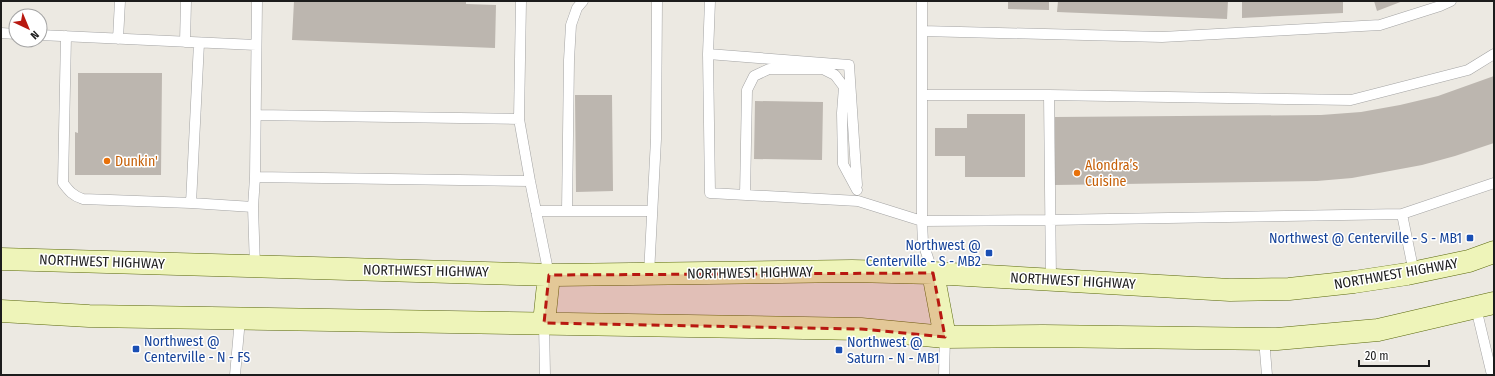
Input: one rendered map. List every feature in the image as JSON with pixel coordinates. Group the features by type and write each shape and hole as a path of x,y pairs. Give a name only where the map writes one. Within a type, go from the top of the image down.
{"main road":[{"name":"NORTHWEST HIGHWAY","path":"1,259 549,275 852,271 933,273 1230,290 1289,289 1354,282 1414,273 1469,261 1494,252"},
{"path":"933,273 945,337"},
{"path":"544,323 549,275"},
{"path":"1,311 89,316 861,329 945,337 1051,336 1277,339 1378,330 1485,306"}],"lane":[{"path":"118,39 120,1"},
{"path":"185,42 186,1"},
{"path":"255,267 253,207 255,177 257,1"},
{"path":"521,1 519,119 549,275"},
{"path":"567,211 571,25 577,8 583,1"},
{"path":"649,274 656,139 657,1"},
{"path":"710,1 708,54 710,192 858,201 922,221 1050,220 1402,214 1494,183"},
{"path":"922,1 922,221 923,243 933,273"},
{"path":"922,31 1162,37 1380,25 1452,1"},
{"path":"48,35 256,45"},
{"path":"66,36 63,183 69,191 76,197 82,199 253,207"},
{"path":"191,203 199,43"},
{"path":"708,54 849,65 858,201"},
{"path":"922,95 1049,95 1351,100 1468,70 1494,54"},
{"path":"745,195 747,90 754,76 769,69 823,69 835,75 844,87 842,113 843,164 857,190"},
{"path":"1049,95 1051,280"},
{"path":"256,115 519,119"},
{"path":"255,177 530,182"},
{"path":"536,212 652,211"},
{"path":"1402,214 1414,273"},
{"path":"1485,306 1492,375"},
{"path":"235,375 240,318"},
{"path":"544,323 545,375"},
{"path":"944,375 945,337"},
{"path":"1264,339 1267,375"}],"highlighted area":[{"path":"933,273 945,337 861,329 544,323 549,275"}],"building":[{"path":"294,1 466,1 466,4 496,5 495,48 292,40"},
{"path":"1008,1 1049,1 1049,10 1008,9"},
{"path":"1058,1 1228,1 1227,19 1057,12"},
{"path":"1242,1 1343,1 1343,13 1242,18"},
{"path":"1374,1 1403,1 1377,11"},
{"path":"78,73 162,73 161,175 75,175 75,132 78,133"},
{"path":"1494,76 1494,143 1422,165 1352,178 1317,181 1055,185 1055,117 1321,115 1361,112 1438,96"},
{"path":"575,95 612,95 613,191 576,192"},
{"path":"755,101 823,102 822,160 754,159"},
{"path":"967,114 1025,114 1025,177 965,177 965,156 935,156 935,128 967,128"}],"place":[{"name":"Dunkin'","path":"107,161"},
{"name":"Alondra’s Cuisine","path":"1077,173"},
{"name":"Northwest @ Centerville - S - MB1","path":"1470,238"},
{"name":"Northwest @ Centerville - S - MB2","path":"989,253"},
{"name":"Northwest @ Centerville - N - FS","path":"136,349"},
{"name":"Northwest @ Saturn - N - MB1","path":"839,350"}]}
